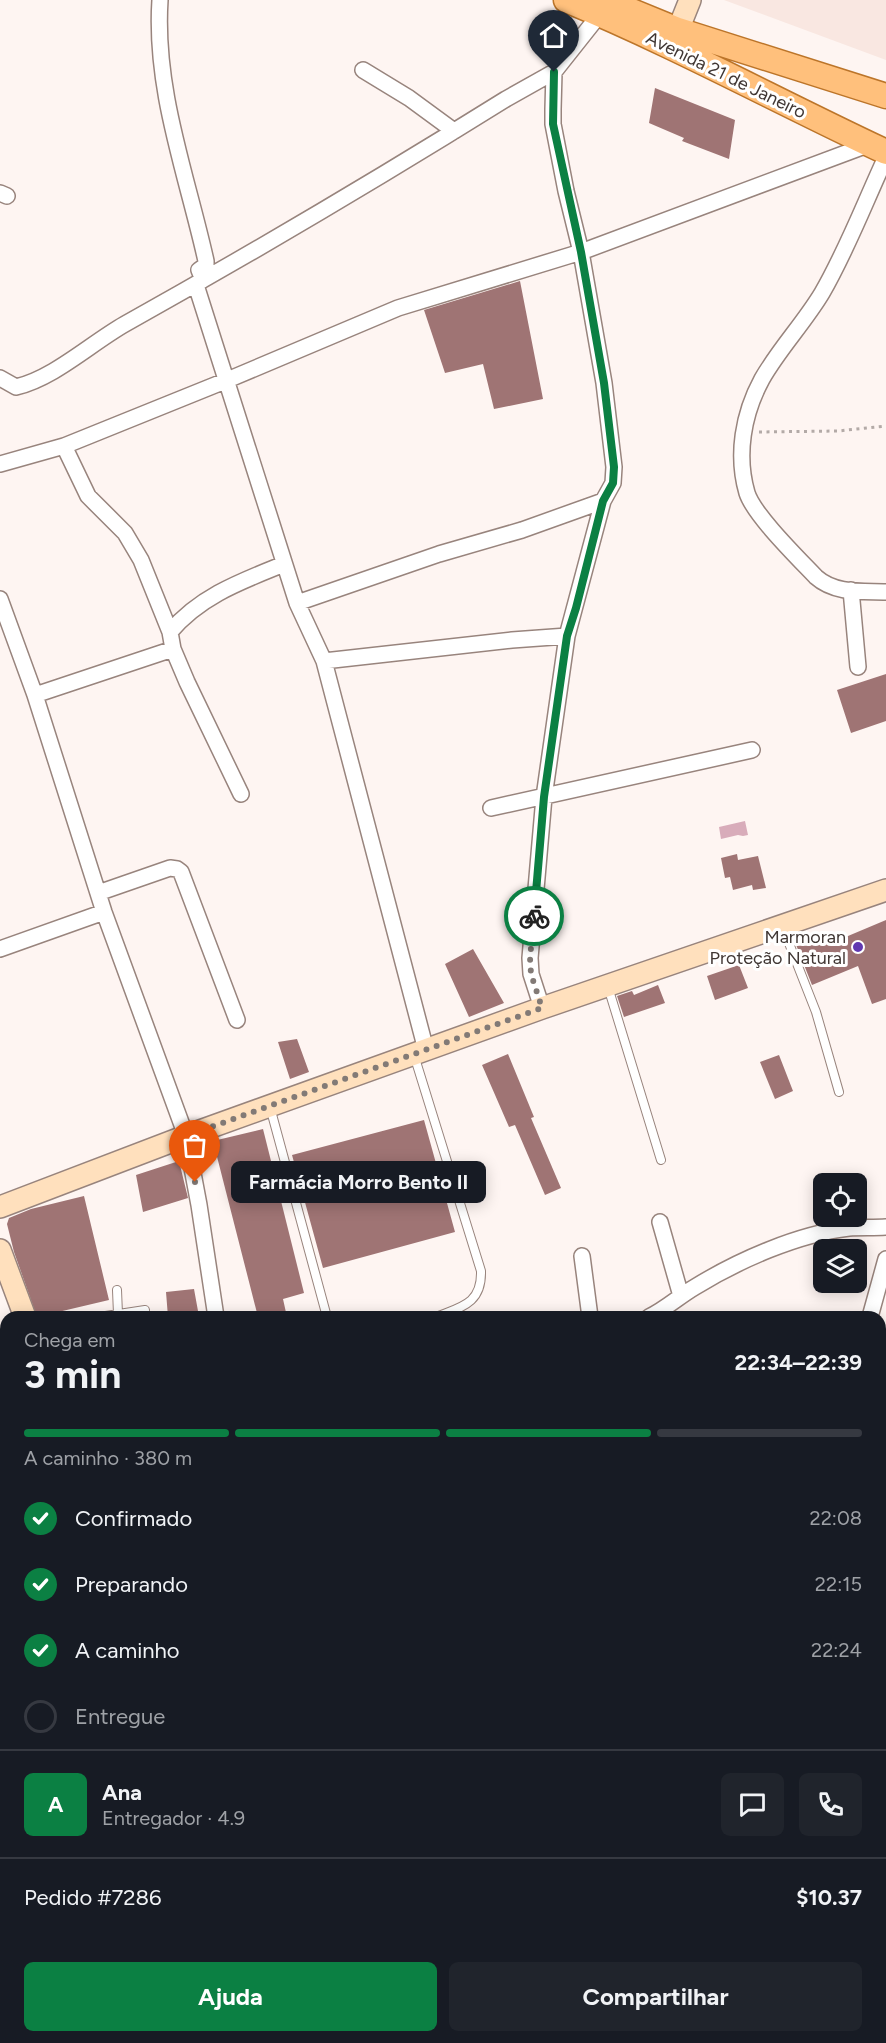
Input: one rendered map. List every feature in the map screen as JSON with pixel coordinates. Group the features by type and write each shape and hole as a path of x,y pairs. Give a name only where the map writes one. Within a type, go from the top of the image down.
{"main road":[{"name":"Avenida 21 de Janeiro","path":"566,0 603,7 886,96"},
{"name":"Avenida 21 de Janeiro","path":"603,7 713,67 882,149"},
{"path":"734,48 886,102"}],"street":[{"path":"160,0 158,23 160,53 175,142 206,261 206,265 199,270 199,282 225,381 284,564 297,603 324,661 420,1052"},
{"path":"678,30 690,0"},
{"path":"0,378 15,387 33,383 122,327 554,72 603,7"},
{"path":"363,70 409,98 454,132"},
{"path":"542,1008 531,974 530,958 544,797 567,636 603,501 613,483 614,467 604,383 581,252 553,124 554,72"},
{"path":"0,464 64,446 398,308 581,252 882,149"},
{"path":"882,149 822,292 762,378 743,432 740,464 748,496 758,513 823,584 837,589 886,592"},
{"path":"64,446 88,496 125,533 141,560 187,682 241,794"},
{"path":"297,603 439,554 522,530 603,501"},
{"path":"170,632 189,613 214,594 284,564"},
{"path":"851,590 858,667"},
{"path":"0,599 35,695 98,892 186,1136 215,1311"},
{"path":"324,661 567,636"},
{"path":"35,695 173,649"},
{"path":"491,808 752,750"},
{"path":"98,892 170,868 181,872 237,1020"},
{"path":"0,1207 186,1136 542,1008 886,890"},
{"path":"0,949 105,912"},
{"path":"660,1222 681,1296"},
{"path":"669,1311 681,1296 714,1276 753,1257 823,1232 850,1228 886,1227"},
{"path":"0,1250 23,1311"},
{"path":"582,1256 589,1311"},
{"path":"872,1311 886,1259"}],"lane":[{"path":"782,927 816,1012 839,1092"},
{"path":"608,985 661,1160"},
{"path":"420,1052 481,1271 481,1281 475,1298 469,1304 451,1311"},
{"path":"269,1106 325,1311"},
{"path":"117,1290 118,1311"},
{"path":"138,1311 145,1310"}],"path":[{"path":"743,432 838,431 886,426"}],"shaded area":[{"path":"724,0 886,0 886,60"},
{"path":"745,821 748,835 721,839 719,827"}],"building":[{"path":"655,88 735,120 729,159 682,141 684,138 649,123"},
{"path":"520,281 543,399 494,409 483,364 445,373 424,310"},
{"path":"886,674 886,721 851,733 837,690"},
{"path":"737,854 738,860 758,856 766,888 753,890 752,885 733,890 730,877 725,878 721,858"},
{"path":"886,920 886,999 872,1004 858,966 812,985 795,942 824,931 829,944"},
{"path":"473,949 504,1003 469,1017 445,964"},
{"path":"739,965 748,988 715,1000 707,976"},
{"path":"658,985 665,1003 624,1017 617,996 632,991 634,995"},
{"path":"297,1039 309,1072 290,1079 278,1042"},
{"path":"508,1054 534,1117 531,1118 561,1188 545,1195 515,1125 509,1127 482,1065"},
{"path":"779,1055 793,1091 775,1099 760,1062"},
{"path":"424,1120 455,1232 323,1268 292,1155"},
{"path":"263,1129 304,1293 283,1299 286,1311 256,1311 213,1141"},
{"path":"179,1161 188,1198 143,1212 136,1175"},
{"path":"84,1196 109,1300 62,1311 35,1311 14,1252 7,1224 9,1218 31,1209"},
{"path":"194,1289 198,1311 168,1311 166,1292"}],"way so far":[{"path":"195,1182 186,1136 542,1008 531,974 530,958 534,916"}],"place":[{"name":"Marmoran Proteção Natural","path":"858,947"},
{"name":"Farmácia Morro Bento II","path":"195,1182"}],"route":[{"path":"534,916 544,797 567,636 603,501 613,483 614,467 604,383 581,252 553,124 554,72"}]}
